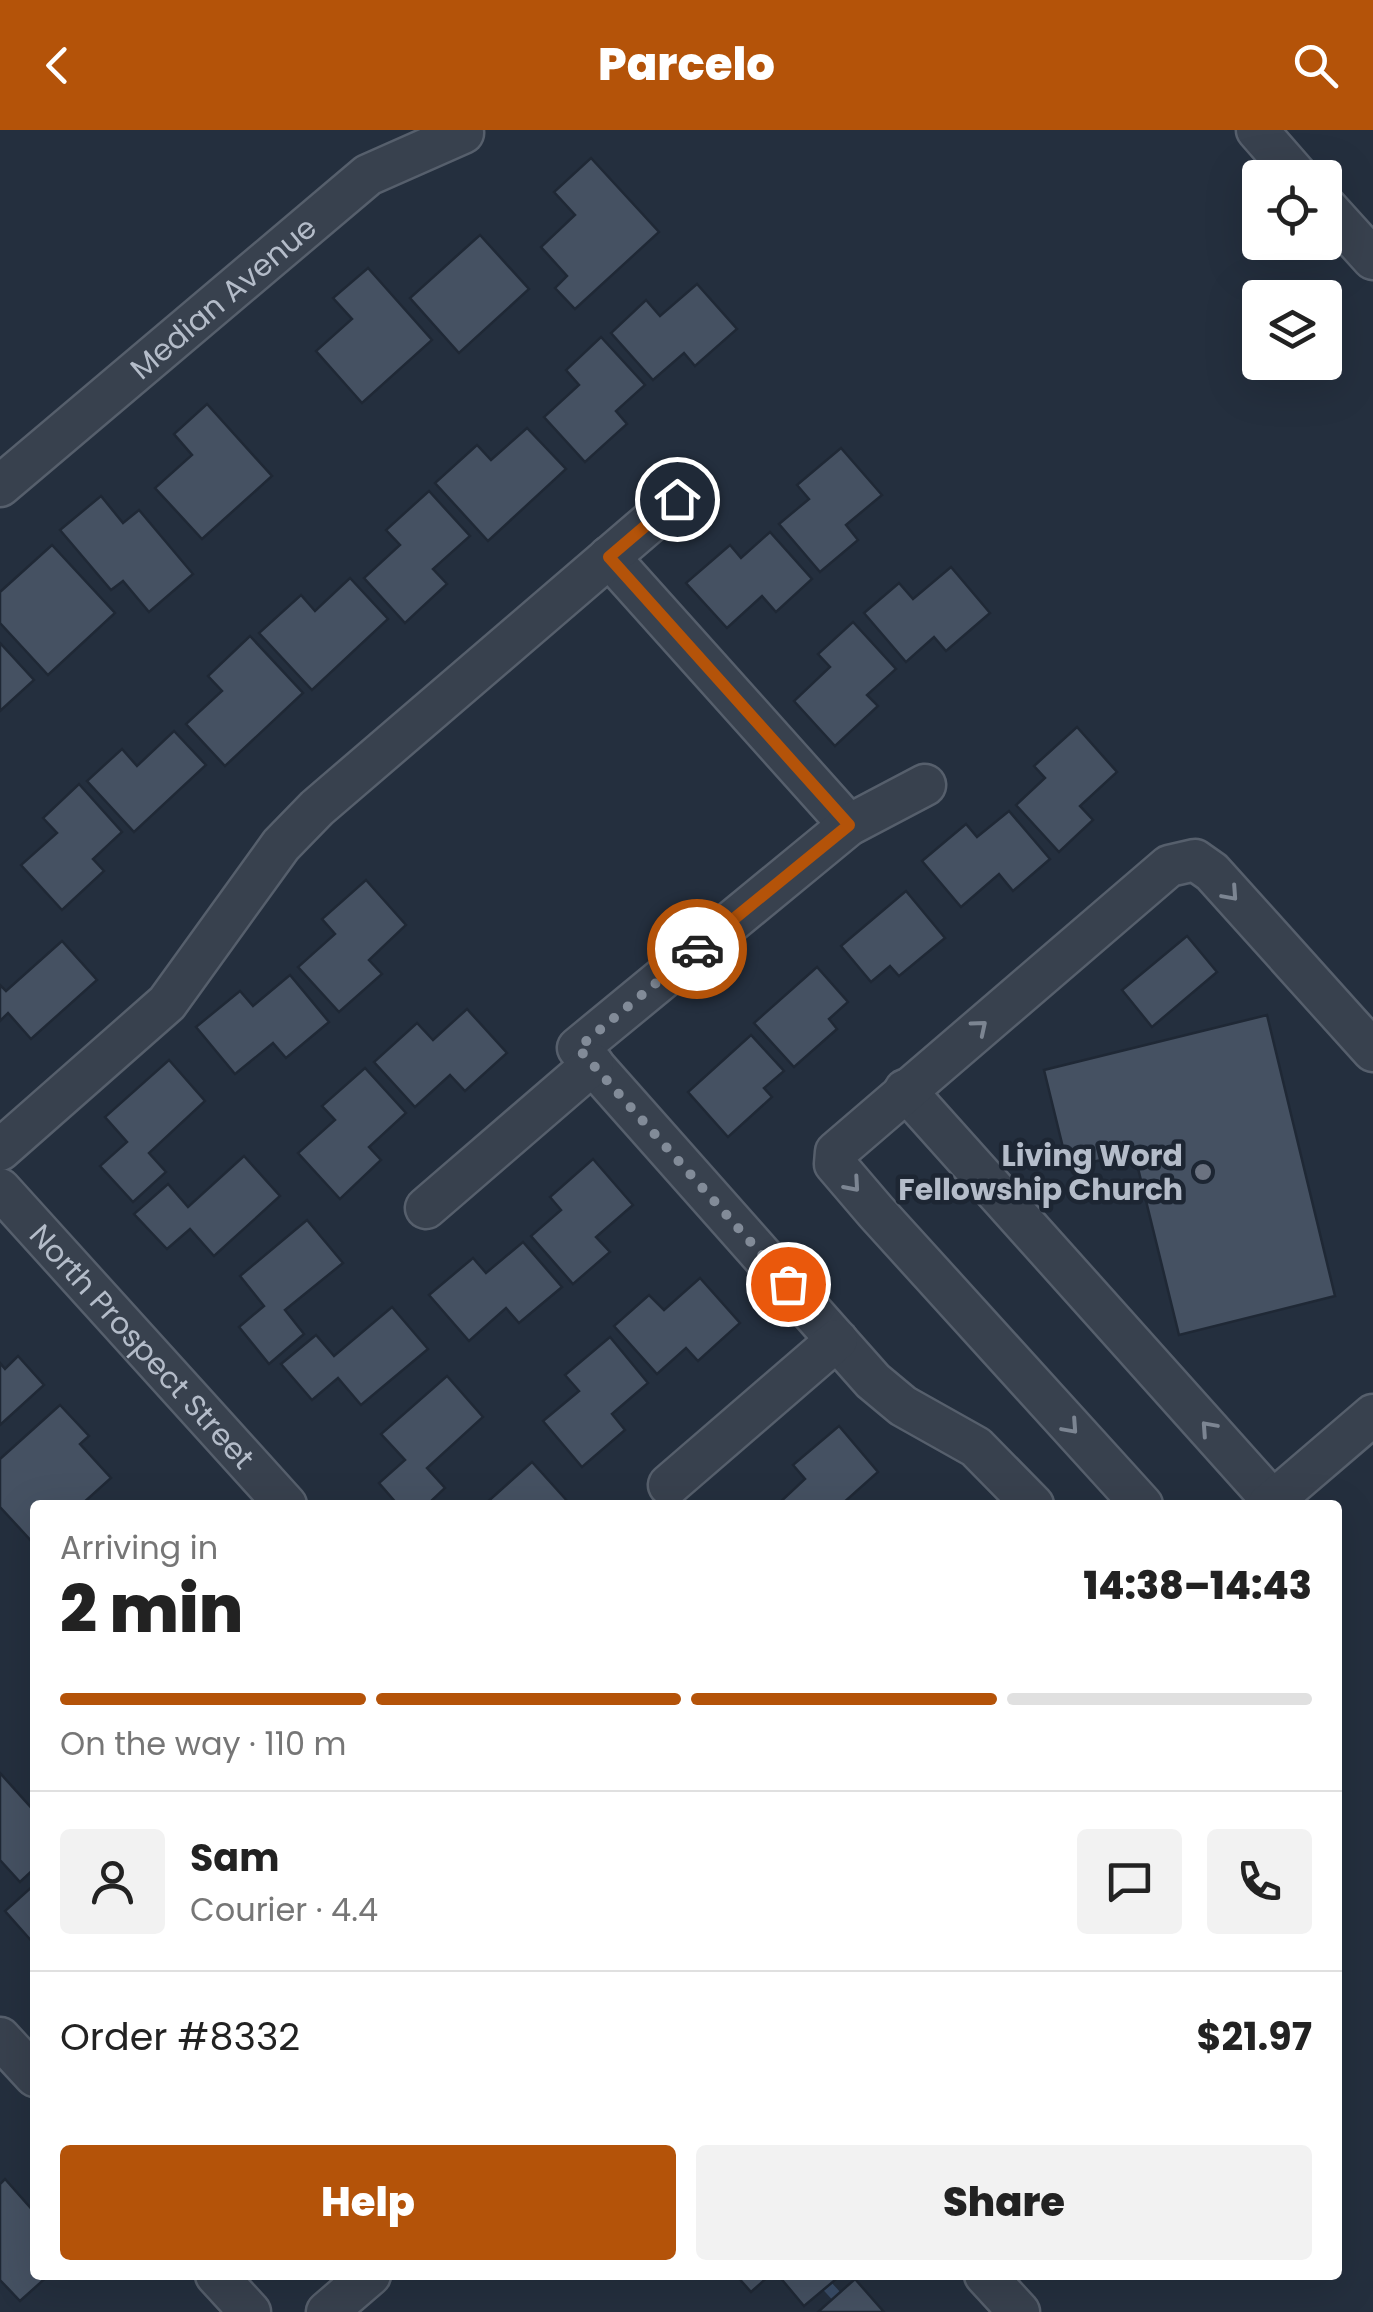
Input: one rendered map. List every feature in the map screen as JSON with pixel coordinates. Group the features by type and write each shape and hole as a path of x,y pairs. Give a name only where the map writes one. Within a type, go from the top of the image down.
{"street":[{"path":"1257,130 1284,160"},
{"name":"Median Avenue","path":"0,486 368,175 463,134"},
{"path":"1342,225 1373,260"},
{"path":"0,1150 167,1003 281,845 317,808 677,499"},
{"path":"609,557 849,825"},
{"path":"925,784 849,825 578,1048 837,1340 903,1406 976,1448 1028,1500"},
{"path":"1138,1500 836,1164 836,1152 1168,866 1195,860 1212,872 1373,1050"},
{"path":"426,1208 593,1064"},
{"path":"905,1090 1268,1500"},
{"name":"North Prospect Street","path":"0,1189 281,1500"},
{"path":"669,1484 837,1340"},
{"path":"1274,1500 1373,1415"},
{"path":"0,2038 30,2071"},
{"path":"221,2280 250,2312"},
{"path":"327,2312 364,2280"},
{"path":"990,2280 1019,2312"}],"building":[{"path":"591,158 659,232 575,309 555,288 567,276 541,247 575,215 554,192"},
{"path":"480,235 529,289 459,353 410,298"},
{"path":"368,268 432,340 362,403 316,351 352,319 333,298"},
{"path":"697,284 737,329 695,366 684,353 653,380 611,333 646,300 660,316"},
{"path":"601,337 645,385 616,411 627,424 585,462 544,417 579,385 566,370"},
{"path":"207,404 272,476 202,539 155,488 192,455 174,434"},
{"path":"527,428 566,469 488,541 435,483 477,445 491,460"},
{"path":"841,448 882,495 846,525 858,540 820,572 779,524 809,499 797,485"},
{"path":"429,491 470,536 433,569 447,584 405,623 364,578 400,545 386,530"},
{"path":"101,496 123,523 139,510 193,574 149,612 123,581 111,590 60,530"},
{"path":"770,532 812,579 776,612 762,596 727,628 686,583 730,545 741,558"},
{"path":"52,545 115,613 48,675 0,623 0,592"},
{"path":"951,567 990,613 946,651 934,637 906,662 864,613 899,583 913,599"},
{"path":"350,578 388,619 312,690 259,633 301,595 315,611"},
{"path":"853,622 896,669 867,695 878,706 835,746 794,701 830,667 818,654"},
{"path":"250,636 303,693 225,766 186,724 222,691 208,676"},
{"path":"0,643 34,680 0,711"},
{"path":"1077,727 1117,772 1080,806 1093,820 1059,852 1016,805 1045,778 1034,766"},
{"path":"174,731 206,765 134,832 87,781 122,749 137,766"},
{"path":"79,784 122,832 93,859 104,871 62,910 21,865 57,833 43,818"},
{"path":"1009,811 1050,859 1013,891 999,874 961,907 922,861 966,824 977,837"},
{"path":"366,880 406,925 369,960 382,974 339,1012 298,967 335,934 322,919"},
{"path":"906,891 945,938 899,976 890,966 871,982 841,946"},
{"path":"1187,936 1217,972 1152,1027 1122,990"},
{"path":"62,941 97,980 31,1039 8,1013 0,1021 0,985 6,991"},
{"path":"817,967 848,1002 829,1019 837,1029 794,1067 754,1023"},
{"path":"290,975 329,1022 286,1058 273,1043 235,1074 196,1027 240,991 253,1006"},
{"path":"467,1009 507,1053 465,1091 450,1075 415,1107 374,1062 417,1023 433,1040"},
{"path":"1267,1015 1335,1296 1179,1335 1134,1152 1068,1168 1044,1070"},
{"path":"751,1035 784,1071 764,1088 772,1097 728,1137 688,1092"},
{"path":"169,1060 205,1101 149,1153 166,1172 133,1202 100,1166 127,1142 105,1117"},
{"path":"365,1068 406,1113 369,1147 381,1160 340,1199 298,1153 335,1120 322,1106"},
{"path":"244,1156 280,1196 214,1256 190,1229 167,1249 134,1214 168,1184 188,1207"},
{"path":"593,1159 633,1205 596,1237 610,1252 573,1284 531,1236 561,1210 550,1197"},
{"path":"307,1220 343,1263 285,1310 304,1334 269,1364 239,1327 264,1306 240,1276"},
{"path":"523,1242 562,1287 519,1323 506,1308 469,1341 429,1295 473,1258 486,1273"},
{"path":"700,1278 740,1323 698,1361 686,1348 657,1374 614,1326 649,1295 664,1310"},
{"path":"392,1307 428,1349 361,1405 338,1378 312,1400 281,1364 316,1335 334,1356"},
{"path":"610,1337 648,1383 612,1414 625,1430 582,1467 543,1421 579,1391 565,1375"},
{"path":"18,1356 44,1385 0,1425 0,1363 5,1369"},
{"path":"447,1376 483,1417 427,1468 445,1488 432,1500 394,1500 379,1483 405,1460 381,1434"},
{"path":"60,1405 89,1436 80,1444 111,1478 87,1500 30,1500 30,1540 0,1507 0,1459"},
{"path":"839,1426 878,1472 847,1500 782,1500 805,1479 793,1465"},
{"path":"532,1462 566,1500 490,1500"},
{"path":"0,1773 30,1806 30,1873 20,1882 0,1860"},
{"path":"30,1888 30,1939 5,1911"},
{"path":"5,2179 30,2207 30,2280 43,2280 20,2301 0,2280 0,2184"},
{"path":"740,2280 764,2280 751,2292"},
{"path":"782,2280 835,2280 804,2306"},
{"path":"856,2280 884,2312 818,2312"}],"waterway":[{"path":"822,2280 851,2312"}],"way so far":[{"path":"697,949 578,1048 788,1284"}],"place":[{"name":"Living Word Fellowship Church","path":"1203,1172"}],"route":[{"path":"677,499 609,557 849,825 697,949"}]}
